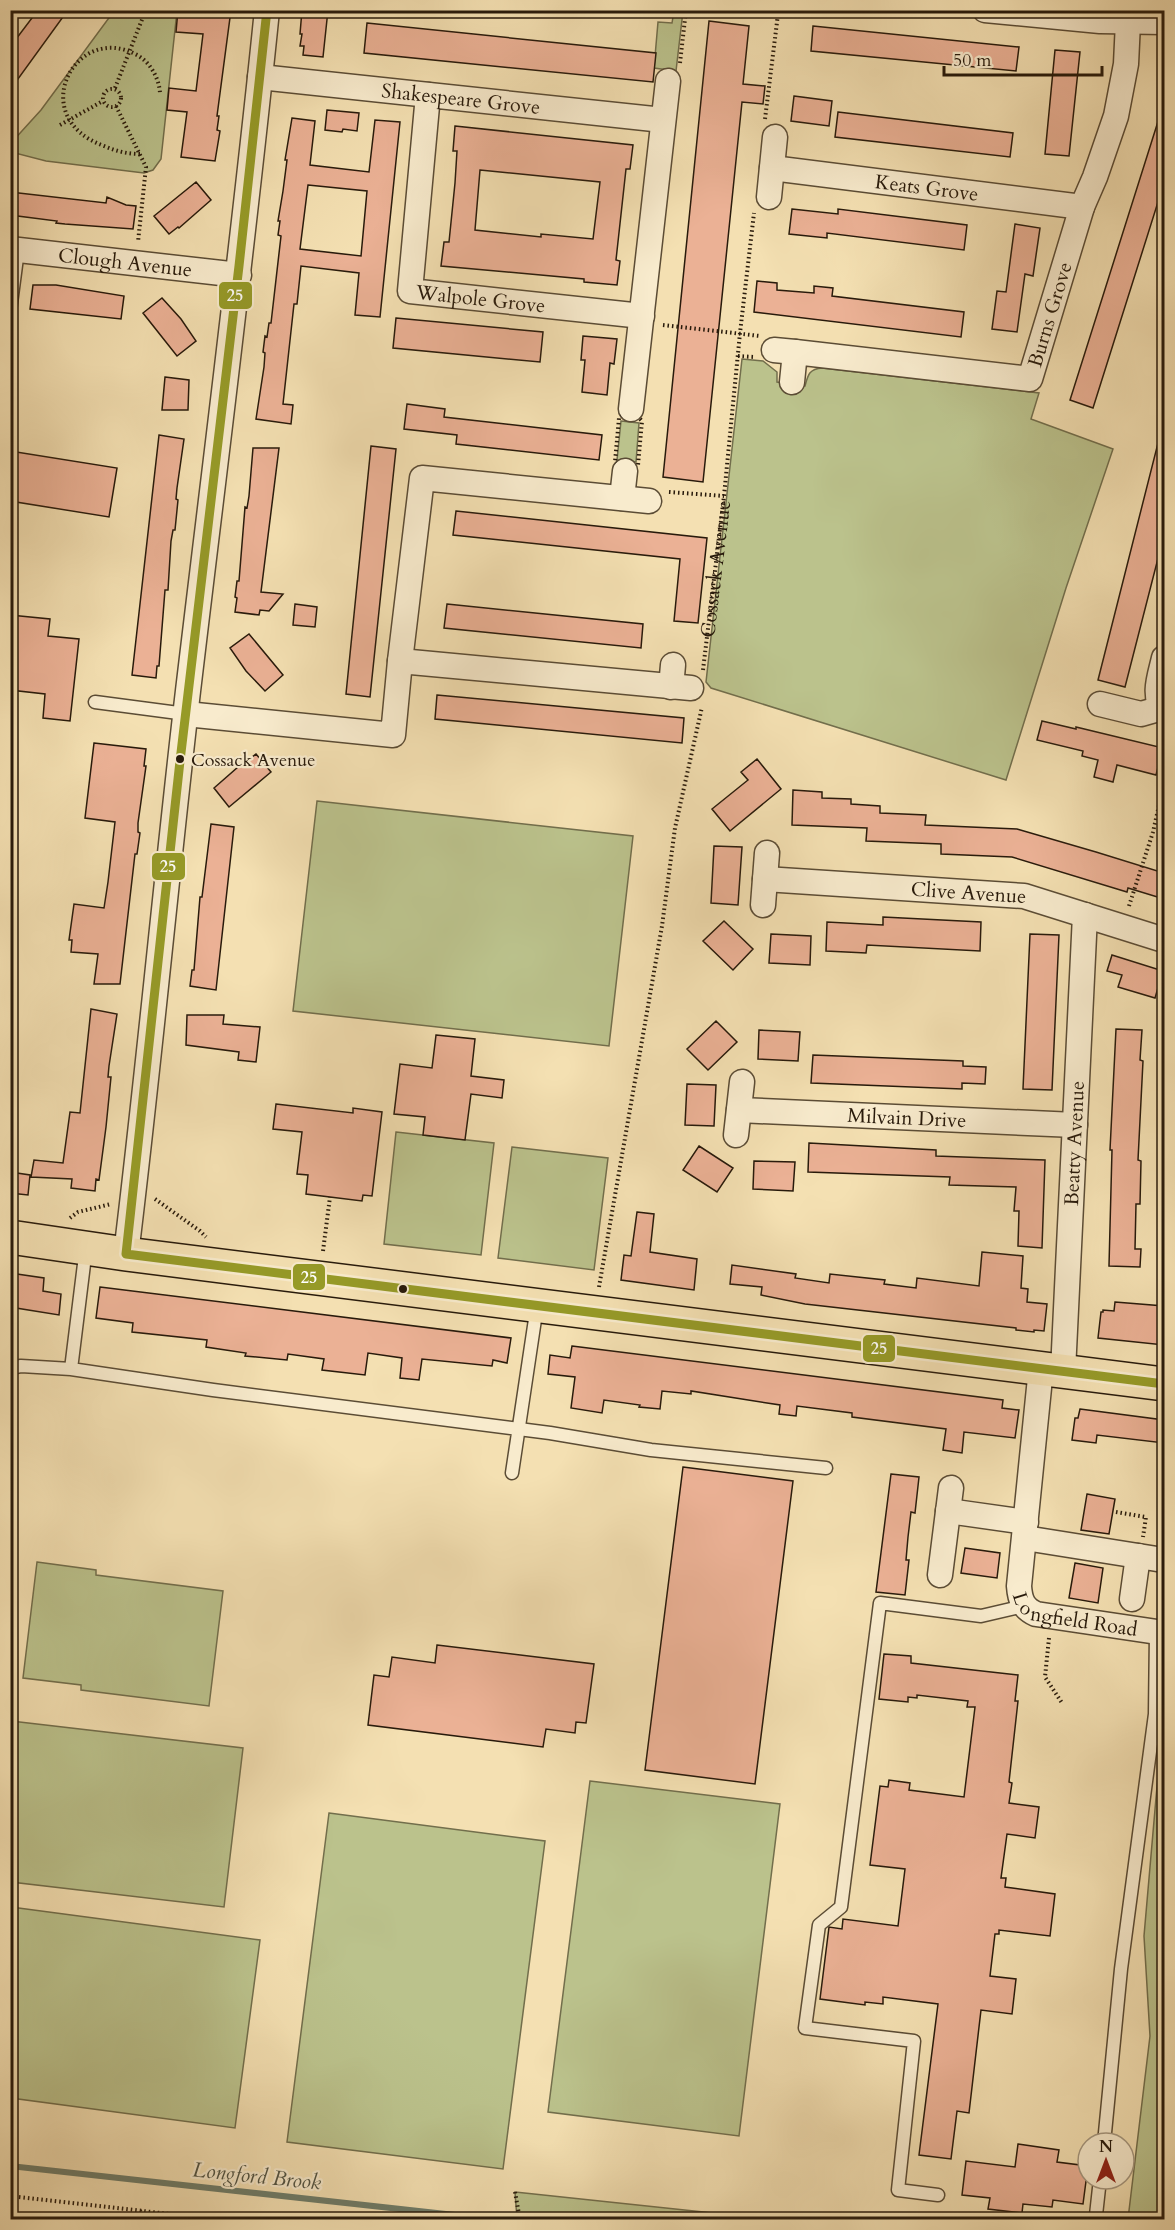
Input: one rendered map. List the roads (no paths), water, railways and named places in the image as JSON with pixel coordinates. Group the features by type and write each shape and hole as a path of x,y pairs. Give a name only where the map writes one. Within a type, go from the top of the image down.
{"main road":[{"path":"10,1237 126,1254 1164,1384"}],"street":[{"path":"126,1254 186,714 239,275 267,10"},
{"path":"985,10 1067,14 1128,22 1164,22"},
{"name":"Burns Grove","path":"792,382 784,351 1030,379 1082,207 1116,116 1126,64 1128,22"},
{"name":"Shakespeare Grove","path":"260,77 663,120"},
{"path":"631,409 668,81"},
{"name":"Walpole Grove","path":"428,95 410,291 641,319"},
{"path":"762,202 772,168 770,131"},
{"name":"Keats Grove","path":"772,168 1082,207"},
{"name":"Clough Avenue","path":"14,250 239,275"},
{"path":"622,498 625,471"},
{"path":"186,714 393,735 422,478 649,501"},
{"path":"1100,704 1141,714 1163,710 1157,693 1164,658"},
{"path":"400,661 684,682"},
{"path":"763,905 767,853"},
{"name":"Clive Avenue","path":"765,879 1008,894 1049,902 1164,940"},
{"name":"Beatty Avenue","path":"1052,1370 1075,1125 1085,915"},
{"path":"736,1135 742,1082"},
{"name":"Milvain Drive","path":"739,1110 1075,1125"},
{"name":"Longfield Road","path":"1052,1370 1025,1530 1019,1586 1020,1597 1024,1606 1036,1614 1160,1632"},
{"path":"940,1575 950,1499 1025,1530"},
{"name":"Longfield Road","path":"1025,1530 1145,1557 1132,1599"}],"lane":[{"path":"10,311 14,250"},
{"path":"95,702 186,714"},
{"path":"71,1369 86,1248"},
{"path":"512,1473 538,1305"},
{"path":"10,1368 21,1366 71,1369 651,1450 826,1468"},
{"path":"938,2195 898,2190 914,2041 805,2028 819,1926 841,1906 880,1603 981,1616 1024,1606"},
{"path":"1105,2131 1121,1969 1155,1714 1160,1632"},
{"path":"1095,2215 1098,2191"}],"waterway":[{"name":"Longford Brook","path":"10,2166 500,2220"}],"place":[{"name":"Cossack Avenue","path":"180,759"}]}
